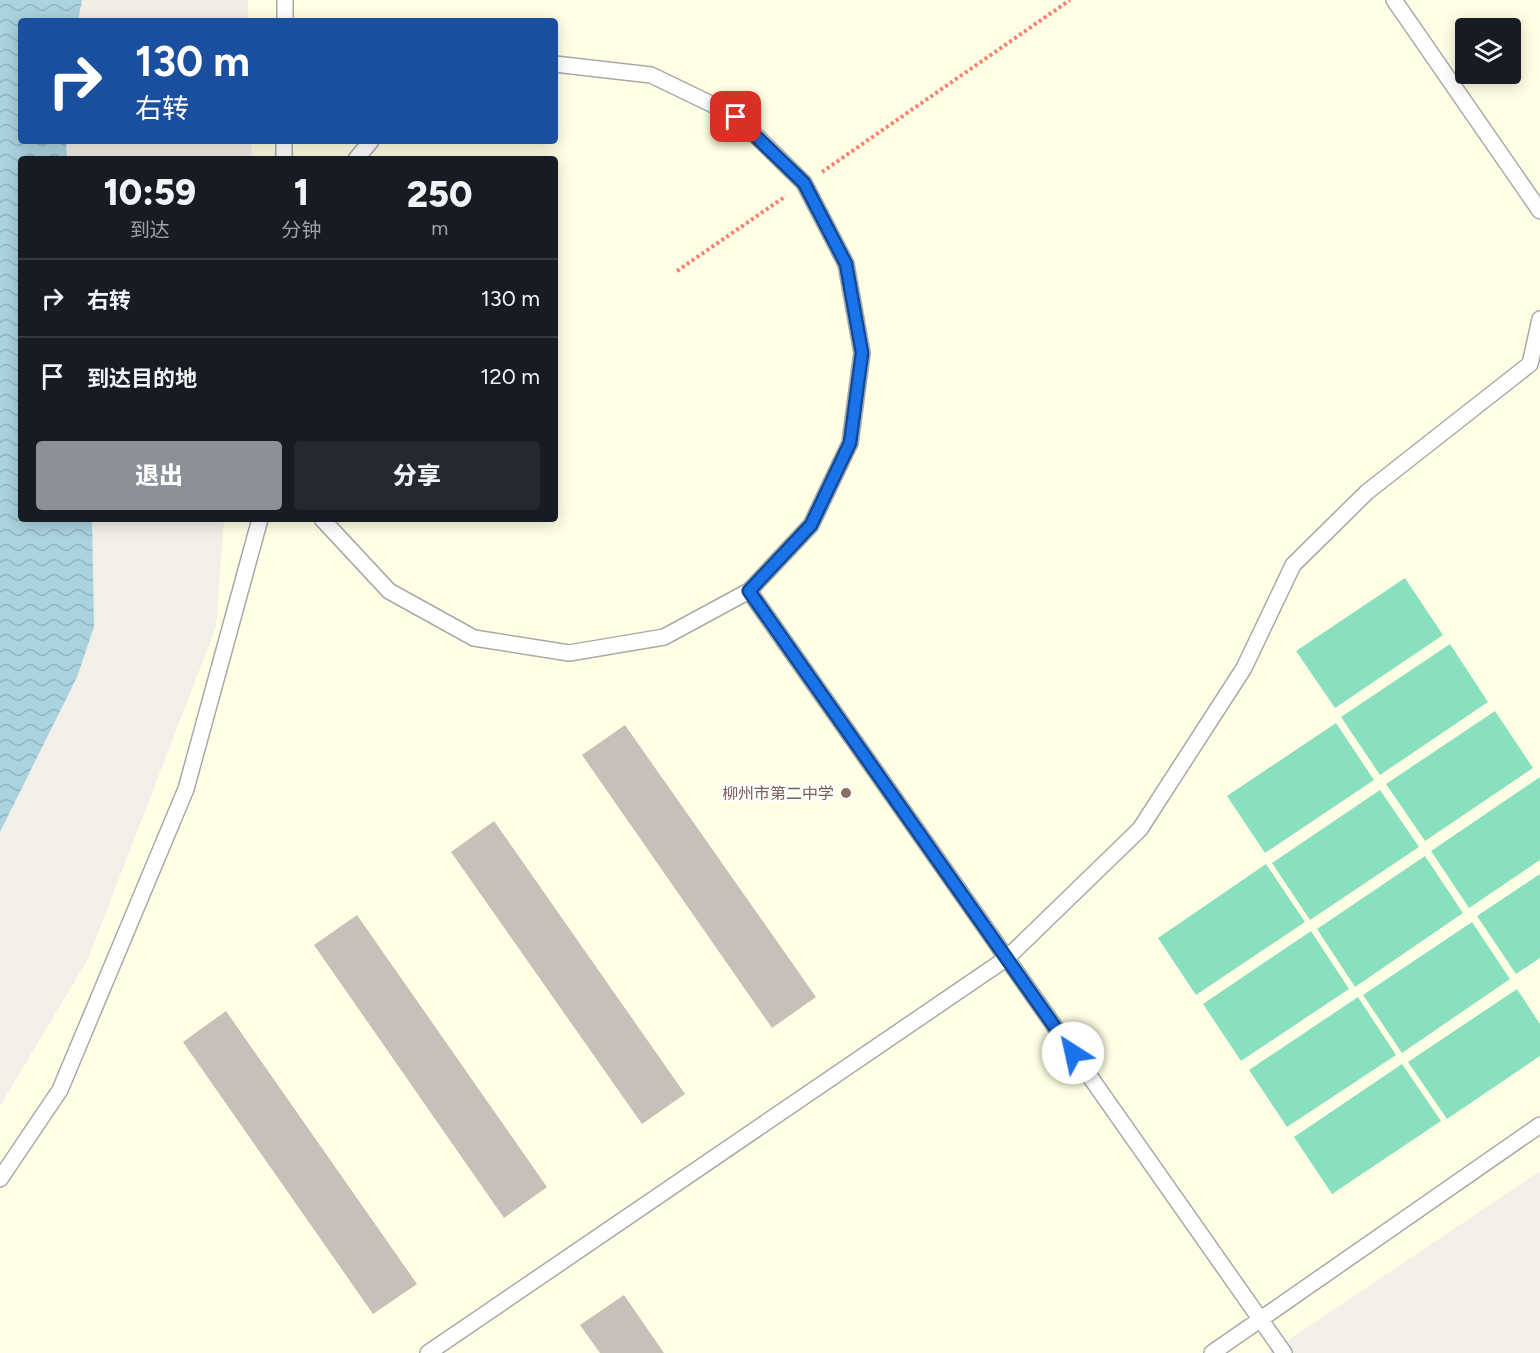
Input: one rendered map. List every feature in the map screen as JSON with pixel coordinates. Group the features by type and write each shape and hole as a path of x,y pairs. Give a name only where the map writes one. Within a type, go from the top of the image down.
{"lane":[{"path":"285,0 285,18"},
{"path":"1394,0 1540,211"},
{"path":"325,522 388,591 474,638 569,653 664,637 749,591 811,525 850,443 862,353 846,264 804,183 736,117 651,75 558,63"},
{"path":"359,156 369,144"},
{"path":"428,1353 1007,958 1140,829 1244,668 1293,565 1367,492 1530,364 1540,319"},
{"path":"0,1179 60,1090 186,789 259,522"},
{"path":"749,591 1284,1353"},
{"path":"1212,1353 1540,1125"}],"path":[{"path":"677,271 1070,0"}],"shaded area":[{"name":"柳州市第二中学","path":"248,0 1540,0 1540,1171 1269,1353 0,1353 0,1106 88,959 216,627 224,522 558,522 558,156 252,156 251,144 558,144 558,18 248,18"}],"green space":[{"path":"1405,578 1443,635 1335,708 1296,651"},
{"path":"1450,644 1488,702 1380,775 1341,717"},
{"path":"1495,711 1533,768 1425,841 1386,784"},
{"path":"1336,723 1374,780 1265,853 1227,796"},
{"path":"1540,777 1540,860 1469,908 1431,851"},
{"path":"1380,790 1419,847 1310,920 1272,863"},
{"path":"1425,856 1463,913 1355,987 1317,929"},
{"path":"1266,864 1305,922 1196,995 1158,938"},
{"path":"1540,874 1540,958 1516,974 1477,916"},
{"path":"1472,922 1510,979 1402,1053 1363,995"},
{"path":"1311,931 1349,989 1241,1061 1203,1004"},
{"path":"1517,989 1540,1024 1540,1056 1447,1119 1408,1062"},
{"path":"1358,997 1396,1055 1287,1127 1249,1070"},
{"path":"1402,1064 1441,1121 1332,1194 1294,1137"}],"water":[{"path":"0,0 82,0 79,18 18,18 18,144 66,144 67,156 18,156 18,522 92,522 94,627 77,677 0,832"}],"building":[{"path":"625,725 816,997 772,1028 582,755"},
{"path":"494,821 685,1094 642,1124 451,852"},
{"path":"357,915 547,1187 504,1218 314,945"},
{"path":"226,1011 417,1284 373,1314 183,1042"},
{"path":"624,1295 664,1353 600,1353 580,1325"}],"place":[{"name":"柳州市第二中学","path":"846,793"}],"route":[{"path":"736,117 804,183 846,264 862,353 850,443 811,525 749,591 1073,1053"}]}
